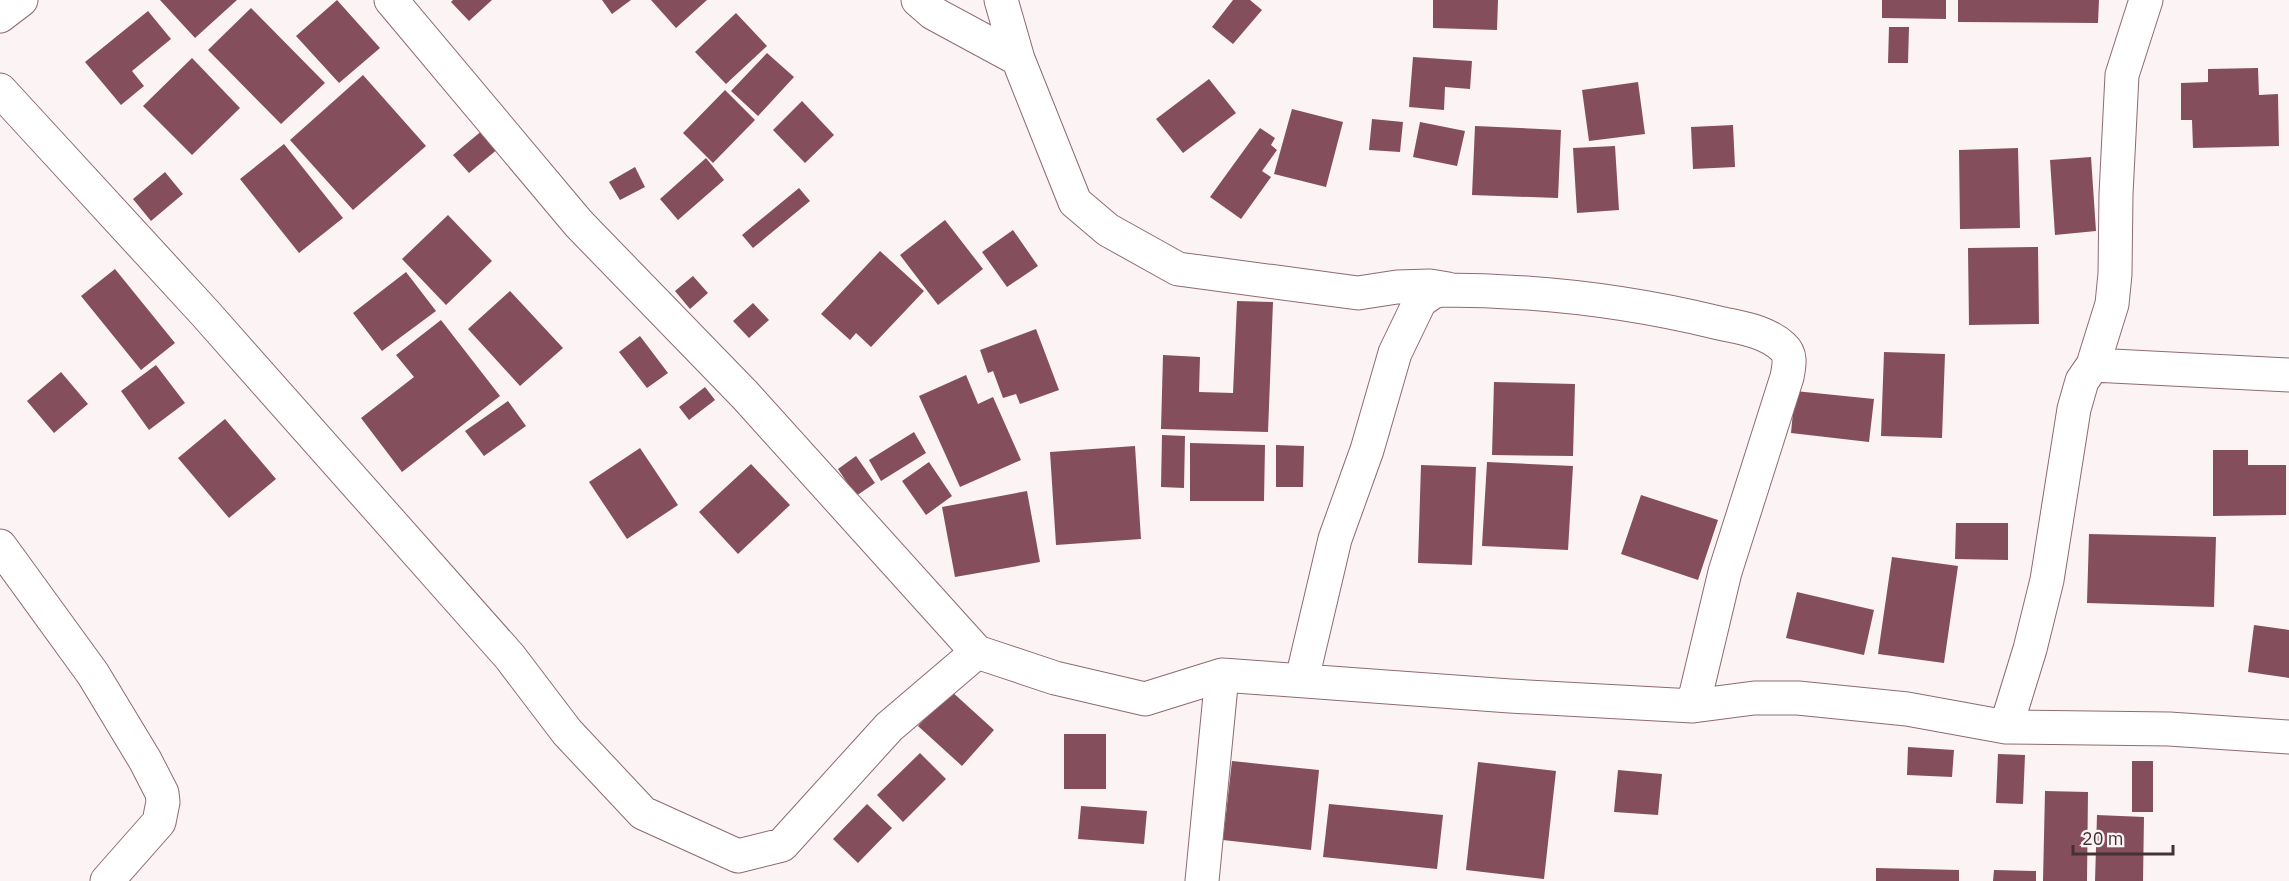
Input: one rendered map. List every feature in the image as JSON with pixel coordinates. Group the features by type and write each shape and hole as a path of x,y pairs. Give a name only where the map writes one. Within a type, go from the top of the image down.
{"street":[{"path":"0,16 21,0"},
{"path":"391,0 579,224 745,395 977,652 1055,678 1145,699 1222,675 1302,679 1510,696 1693,706 1754,698 1798,698 1907,709 2006,728 2169,729 2289,738"},
{"path":"918,0 933,13 1018,59"},
{"path":"1001,0 1018,59 1076,202 1108,230 1178,269 1358,293 1397,287 1430,286 1452,290 1545,295 1623,304 1692,316 1767,336 1784,347 1789,356 1787,376 1725,572 1693,706"},
{"path":"2006,728 2030,649 2047,580 2060,506 2067,441 2074,409 2082,381 2093,365 2112,304 2122,75 2146,0"},
{"path":"0,90 205,313 510,657 567,732 644,813 738,856 782,845 889,727 977,652"},
{"path":"1302,679 1335,539 1367,450 1395,353 1420,301 1432,292 1452,290"},
{"path":"2093,365 2289,375"},
{"path":"0,546 93,674 145,760 162,793 163,802 159,822 107,881"},
{"path":"1202,881 1222,675"}],"building":[{"path":"160,0 237,0 195,38"},
{"path":"337,0 380,48 339,83 296,36"},
{"path":"453,0 492,0 469,21 451,2"},
{"path":"602,0 631,0 612,14"},
{"path":"651,0 707,0 676,28"},
{"path":"1233,0 1250,0 1262,10 1233,44 1212,27"},
{"path":"1433,0 1498,0 1497,30 1433,28"},
{"path":"1882,0 1946,0 1946,19 1882,18"},
{"path":"1958,0 2099,0 2098,23 1958,22"},
{"path":"251,8 325,83 281,124 208,50"},
{"path":"148,11 171,39 132,71 144,86 121,105 85,62"},
{"path":"736,13 767,46 726,84 695,52"},
{"path":"1889,27 1909,27 1908,63 1888,63"},
{"path":"767,53 794,77 758,116 731,91"},
{"path":"1413,57 1472,61 1470,89 1445,87 1444,110 1409,107"},
{"path":"192,58 240,108 192,155 143,106"},
{"path":"2258,68 2259,95 2278,94 2279,146 2193,148 2192,120 2181,120 2181,83 2208,82 2208,69"},
{"path":"363,75 426,146 353,210 290,140"},
{"path":"1209,79 1236,113 1183,153 1156,119"},
{"path":"1638,82 1645,134 1589,141 1582,90"},
{"path":"725,90 755,120 713,163 683,133"},
{"path":"802,101 834,135 805,163 773,130"},
{"path":"1292,109 1343,122 1326,187 1274,174"},
{"path":"1372,119 1403,122 1400,152 1369,150"},
{"path":"1420,122 1465,131 1457,166 1413,157"},
{"path":"1733,125 1735,167 1693,169 1691,127"},
{"path":"1475,126 1561,130 1558,198 1472,195"},
{"path":"1260,128 1275,138 1271,145 1277,150 1262,171 1271,177 1241,219 1210,197"},
{"path":"484,129 499,148 469,173 453,155"},
{"path":"284,144 343,218 299,253 240,179"},
{"path":"1615,146 1619,210 1577,213 1573,148"},
{"path":"2018,148 2020,228 1960,229 1959,150"},
{"path":"2091,157 2096,231 2055,235 2050,160"},
{"path":"706,158 724,180 678,220 660,199"},
{"path":"635,167 645,187 620,200 609,182"},
{"path":"165,172 183,194 151,221 133,199"},
{"path":"799,188 810,201 753,248 742,235"},
{"path":"448,215 492,261 446,305 402,259"},
{"path":"945,220 983,269 938,305 900,255"},
{"path":"1013,230 1038,266 1007,287 982,252"},
{"path":"2038,247 2039,324 1969,325 1968,248"},
{"path":"880,251 924,291 871,347 856,333 850,340 821,314"},
{"path":"115,269 175,343 141,370 81,296"},
{"path":"406,272 436,311 382,351 353,313"},
{"path":"693,276 708,293 690,309 675,291"},
{"path":"510,291 563,348 520,386 468,329"},
{"path":"1237,301 1273,302 1268,432 1161,429 1163,355 1200,357 1199,392 1233,393"},
{"path":"753,303 769,320 749,338 733,321"},
{"path":"441,320 500,396 402,472 361,418 414,377 396,355"},
{"path":"1036,329 1059,390 1020,404 1016,394 1003,398 993,371 988,373 980,350"},
{"path":"640,336 668,373 647,388 619,352"},
{"path":"1884,352 1945,354 1942,438 1881,436"},
{"path":"156,365 185,403 149,430 121,391"},
{"path":"61,372 88,404 54,433 27,401"},
{"path":"966,375 978,404 993,397 1021,460 960,487 919,396"},
{"path":"1494,382 1575,384 1573,456 1492,455"},
{"path":"705,387 715,400 689,420 679,407"},
{"path":"1795,391 1874,399 1869,442 1791,433"},
{"path":"508,401 526,426 484,456 465,431"},
{"path":"225,419 276,479 229,518 178,458"},
{"path":"914,432 926,453 881,481 869,460"},
{"path":"1162,435 1185,436 1184,488 1161,487"},
{"path":"1190,443 1265,445 1264,501 1190,501"},
{"path":"1276,445 1304,446 1303,487 1276,487"},
{"path":"1135,446 1141,539 1056,545 1050,452"},
{"path":"640,448 678,505 627,539 589,482"},
{"path":"2213,450 2248,450 2248,465 2286,465 2286,515 2213,516"},
{"path":"856,456 875,483 856,496 838,469"},
{"path":"929,462 952,496 926,515 902,481"},
{"path":"1487,462 1573,466 1568,550 1482,546"},
{"path":"751,464 790,505 738,554 699,512"},
{"path":"1421,465 1476,467 1472,565 1418,563"},
{"path":"1027,491 1040,562 955,577 942,507"},
{"path":"1641,495 1718,520 1698,580 1621,554"},
{"path":"1956,523 2008,523 2008,560 1955,559"},
{"path":"2089,534 2216,537 2214,607 2087,603"},
{"path":"1892,557 1958,566 1944,663 1878,654"},
{"path":"1797,592 1874,610 1864,655 1786,638"},
{"path":"2254,625 2289,630 2289,678 2248,672"},
{"path":"950,690 994,730 962,766 918,726"},
{"path":"1064,734 1106,734 1106,789 1064,789"},
{"path":"1908,747 1954,750 1952,777 1907,775"},
{"path":"920,753 946,779 903,822 877,795"},
{"path":"1998,754 2025,755 2023,804 1996,803"},
{"path":"1232,761 1319,770 1311,850 1223,840"},
{"path":"2132,761 2153,761 2153,812 2132,812"},
{"path":"1478,762 1556,771 1544,879 1466,870"},
{"path":"1618,770 1662,774 1658,815 1614,812"},
{"path":"2045,791 2088,792 2087,881 2043,881"},
{"path":"867,804 892,828 858,863 833,839"},
{"path":"1329,804 1443,815 1437,869 1323,857"},
{"path":"1081,806 1147,811 1144,844 1078,839"},
{"path":"2097,815 2144,817 2143,881 2095,881"},
{"path":"1876,868 1959,870 1959,881 1876,881"},
{"path":"1994,870 2036,871 2036,881 1993,881"}]}
